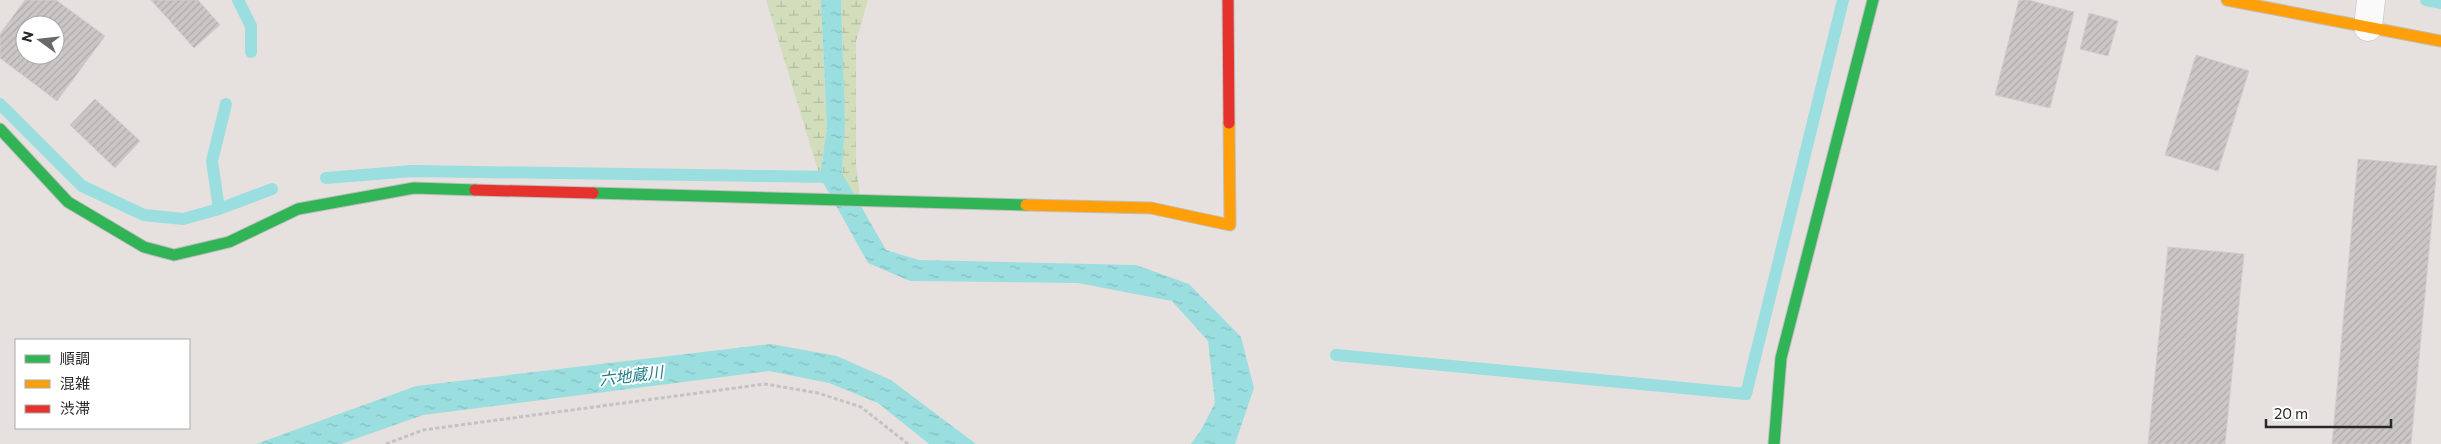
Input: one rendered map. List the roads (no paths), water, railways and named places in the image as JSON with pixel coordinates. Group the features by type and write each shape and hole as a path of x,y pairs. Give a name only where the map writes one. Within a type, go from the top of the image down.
{"street":[{"path":"0,129 68,202 144,246 174,255 229,242 298,209 414,188 1151,208 1230,225 1228,0"},
{"path":"1774,444 1781,358 1873,0"},
{"path":"2227,0 2441,41"},
{"path":"2368,27 2371,0"}],"water":[{"path":"821,0 841,0 845,123 842,173 886,250 919,260 1136,265 1189,284 1241,337 1254,388 1235,444 1191,444 1201,430 1215,403 1208,341 1172,301 1078,283 910,281 868,263 820,177 827,128"},
{"name":"六地蔵川","path":"771,344 837,356 891,380 976,444 929,444 878,403 829,383 769,371 423,415 341,444 256,444 416,386"}],"waterway":[{"path":"238,0 251,26 251,52"},
{"path":"1336,355 1746,394 1843,0"},
{"path":"2426,0 2441,3"},
{"path":"0,104 82,186 144,215 183,219 219,209 272,189"},
{"path":"219,209 212,161 226,104"},
{"path":"326,178 412,171 836,177"}]}
